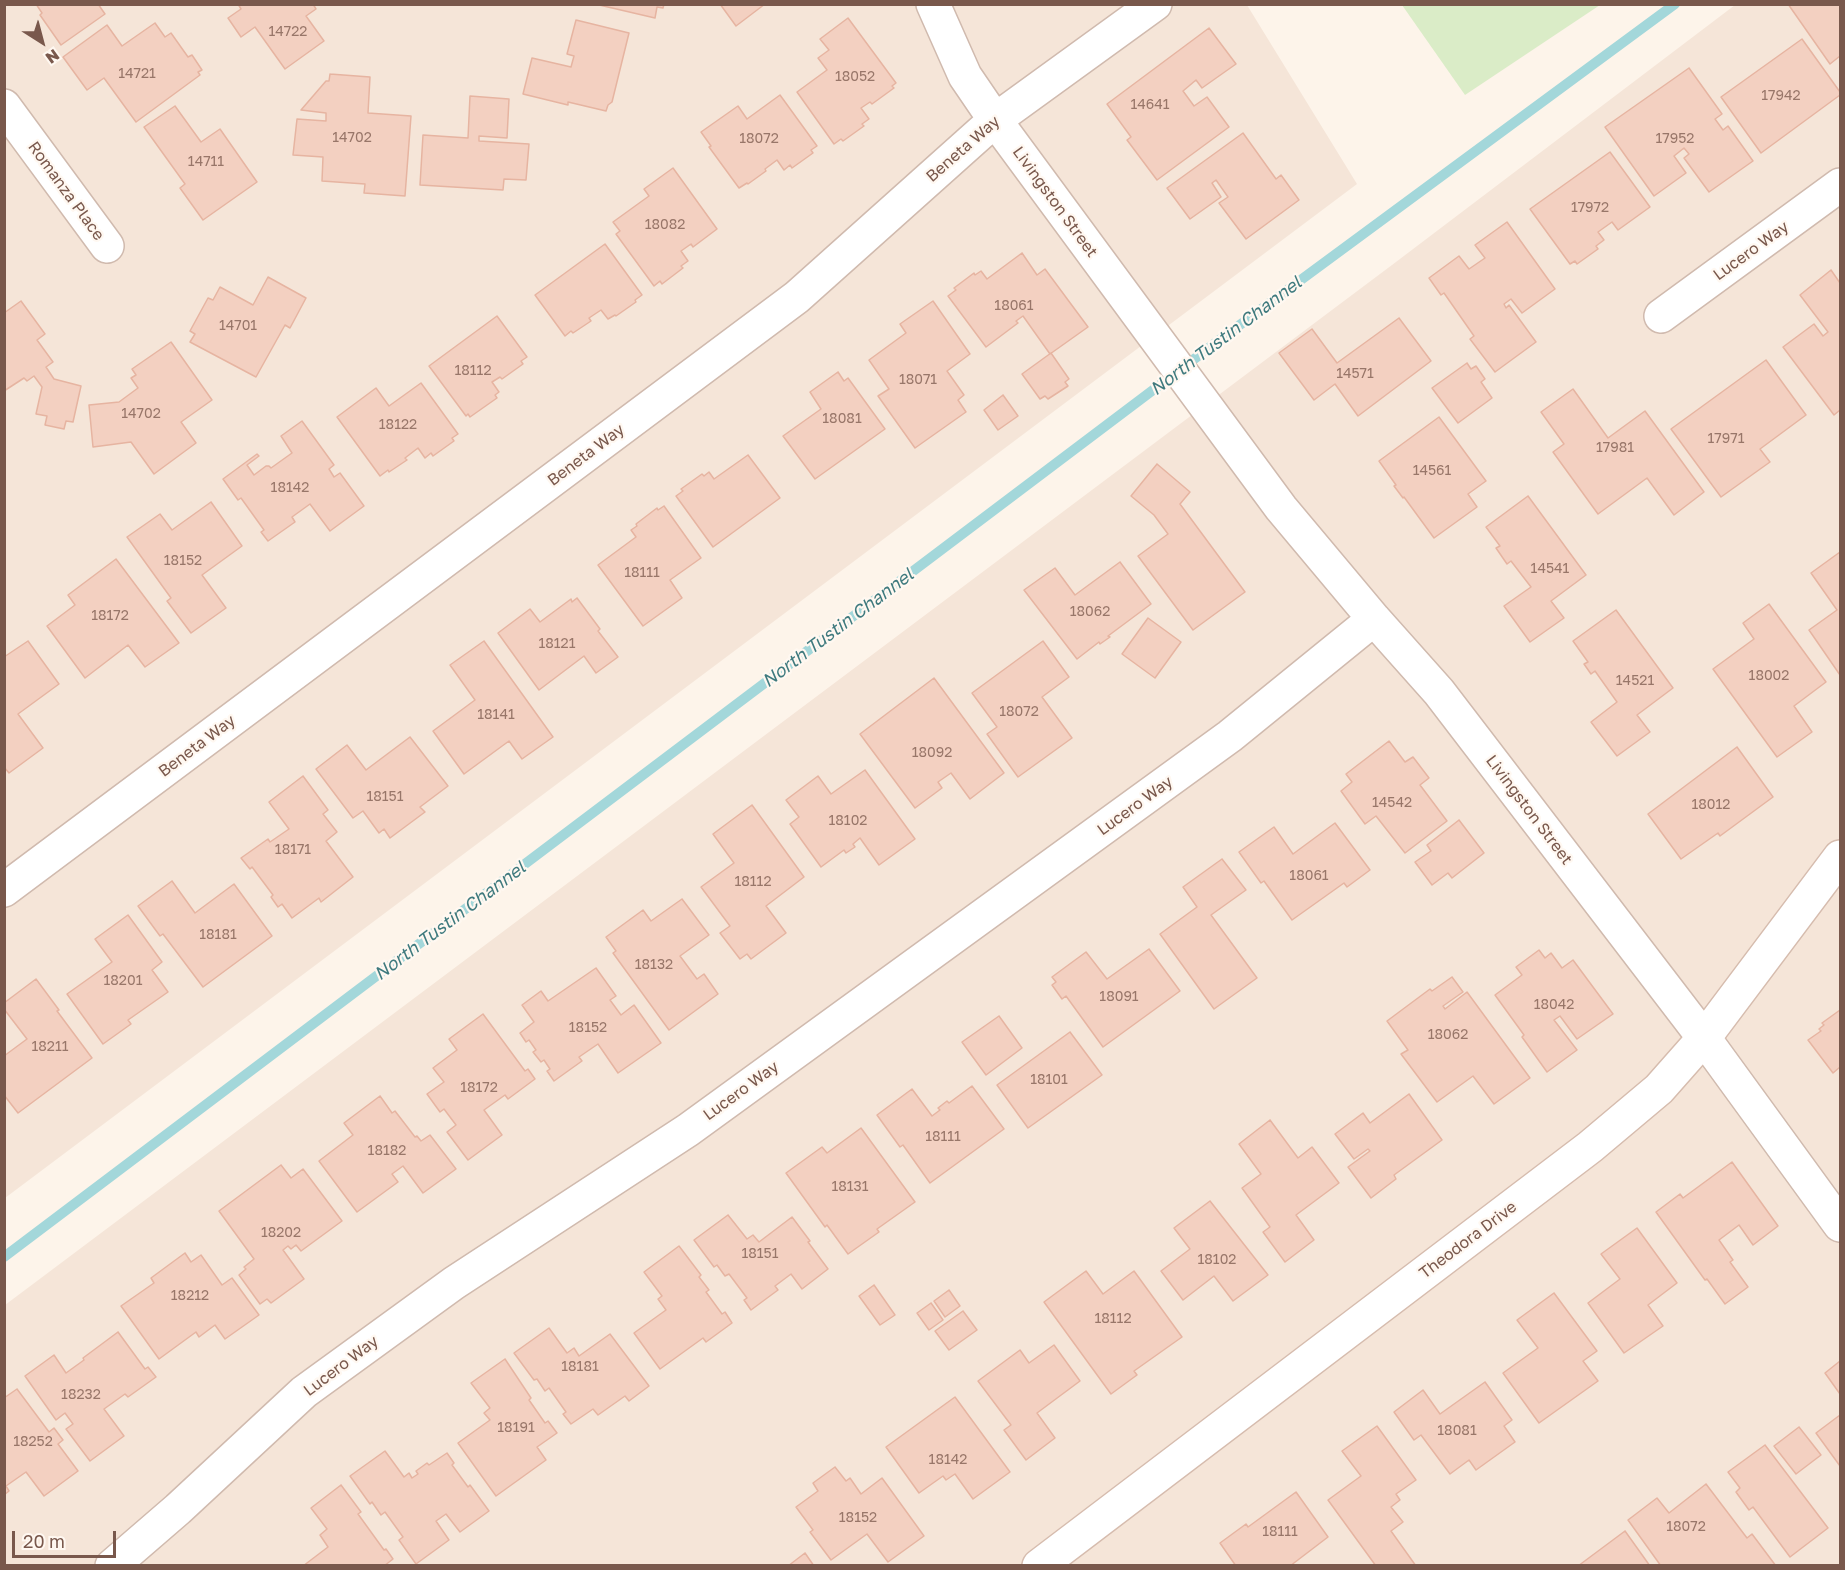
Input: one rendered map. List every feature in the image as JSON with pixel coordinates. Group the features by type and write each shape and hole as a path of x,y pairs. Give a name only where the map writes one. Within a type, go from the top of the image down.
{"street":[{"name":"Livingston Street","path":"933,4 965,76 995,120 1281,508 1439,692 1704,1038 1840,1225"},
{"name":"Beneta Way","path":"4,890 797,297 995,120 1155,4"},
{"name":"Romanza Place","path":"4,106 106,246"},
{"name":"Lucero Way","path":"1661,316 1840,185"},
{"name":"Lucero Way","path":"112,1566 178,1509 304,1392 454,1282 688,1130 1230,736 1374,619"},
{"name":"Theodora Drive","path":"1039,1566 1590,1147 1659,1089 1704,1038 1840,857"}],"shaded area":[{"path":"5,5 1247,5 1357,184 5,1198"},
{"path":"1735,5 1840,5 1840,1565 5,1566 5,1305 1392,265"}],"green space":[{"path":"1402,5 1600,5 1465,95"}],"building":[{"path":"36,4 98,4 105,14 61,45 40,15 42,13"},
{"path":"238,4 313,4 316,9 306,16 324,41 285,69 255,27 241,37 228,18 241,9"},
{"path":"595,4 664,4 663,8 657,7 655,18"},
{"path":"720,4 765,4 736,26"},
{"path":"1788,4 1840,4 1840,56 1830,64"},
{"path":"848,18 896,83 892,86 894,88 872,104 870,102 861,108 869,119 862,124 864,126 843,141 841,139 834,144 797,92 827,70 818,58 829,50 820,39"},
{"path":"576,20 629,33 612,102 606,111 523,94 532,58 571,67 574,56 567,54"},
{"path":"155,23 165,37 171,33 188,57 192,55 202,70 198,72 200,75 136,122 104,78 87,90 63,57 107,25 122,46"},
{"path":"1209,28 1236,64 1202,88 1196,80 1183,91 1194,106 1207,97 1229,127 1157,180 1127,140 1131,137 1107,104"},
{"path":"1802,39 1840,95 1761,153 1721,97"},
{"path":"1689,68 1722,114 1715,119 1723,130 1728,126 1753,161 1709,192 1684,158 1689,154 1684,148 1674,156 1686,173 1654,196 1605,127"},
{"path":"330,74 370,77 368,113 411,116 405,196 364,193 365,184 322,181 323,157 293,155 297,119 326,121 326,113 301,110 326,81 329,81"},
{"path":"780,95 817,146 811,150 813,153 792,168 790,165 784,170 777,160 765,169 766,171 739,188 709,147 711,146 701,132 738,106 747,119"},
{"path":"470,96 509,99 507,138 479,136 479,141 529,144 526,180 504,179 503,190 420,185 423,135 468,138"},
{"path":"175,106 201,142 220,129 257,182 203,220 180,188 185,184 144,127"},
{"path":"1243,133 1276,179 1281,175 1299,200 1246,239 1219,203 1228,197 1216,180 1212,183 1221,197 1190,219 1167,188"},
{"path":"1610,152 1650,207 1618,230 1612,222 1598,232 1604,240 1596,246 1598,249 1577,264 1575,261 1570,264 1530,209"},
{"path":"673,168 717,229 693,247 691,244 681,251 688,261 681,266 683,268 662,284 660,281 654,286 616,234 620,231 613,222 649,196 644,189"},
{"path":"1507,222 1555,289 1522,313 1511,299 1504,304 1506,308 1509,305 1536,342 1495,372 1470,339 1474,336 1444,293 1441,295 1429,278 1459,256 1469,269 1485,258 1475,245"},
{"path":"605,244 642,295 616,316 608,319 601,310 589,318 591,321 565,336 535,295"},
{"path":"1022,253 1037,275 1045,269 1088,327 1050,354 1023,316 1016,321 1018,323 986,347 948,296 956,290 954,288 974,273 975,275 981,271 987,279"},
{"path":"1831,270 1840,283 1840,410 1834,415 1783,347 1814,324 1823,336 1828,332 1800,295"},
{"path":"268,277 306,298 290,328 285,325 256,377 190,342 195,334 190,331 208,298 213,300 220,287 253,305"},
{"path":"21,301 45,334 37,340 53,362 46,367 54,379 81,386 73,422 66,421 64,429 45,425 47,416 36,414 42,387 34,376 27,381 24,378 4,391 4,313"},
{"path":"933,301 970,354 947,371 964,395 958,400 966,412 915,448 878,396 889,389 869,360 906,333 900,324"},
{"path":"497,316 527,357 521,361 523,364 502,379 500,377 492,382 499,392 495,395 497,398 470,417 468,414 466,416 429,366"},
{"path":"1399,318 1431,361 1358,416 1335,384 1314,400 1279,353 1312,329 1337,363"},
{"path":"171,342 212,400 181,422 196,443 154,474 131,442 93,447 89,405 119,402 138,388 131,378 136,375 132,369"},
{"path":"1051,353 1069,379 1065,382 1068,386 1048,399 1045,396 1040,399 1022,374"},
{"path":"1766,360 1806,415 1760,449 1770,462 1721,497 1671,429"},
{"path":"1467,363 1471,369 1476,366 1485,379 1481,382 1492,398 1458,423 1432,388"},
{"path":"838,372 844,381 848,378 885,429 815,479 783,436 821,409 810,392"},
{"path":"421,383 458,434 452,438 454,441 433,456 431,453 425,458 418,448 405,458 407,460 380,476 337,417 376,388 389,406"},
{"path":"1573,389 1608,438 1645,411 1704,492 1674,515 1647,478 1598,514 1553,452 1564,444 1541,412"},
{"path":"1003,395 1018,416 998,430 984,410"},
{"path":"1439,417 1486,481 1468,494 1477,507 1434,538 1394,486 1396,485 1379,461"},
{"path":"302,421 334,465 329,469 334,477 340,473 364,506 330,531 310,504 292,517 295,522 268,541 261,532 264,530 241,498 238,500 223,479 257,454 259,456 247,465 254,475 266,466 271,468 292,453 281,436"},
{"path":"748,455 780,498 713,547 676,496 683,491 681,489 702,474 704,476 709,472 714,479"},
{"path":"1157,464 1190,492 1180,504 1245,592 1193,630 1138,556 1168,534 1154,515 1131,496"},
{"path":"1528,496 1586,575 1551,601 1564,618 1530,642 1504,606 1531,587 1511,561 1507,564 1496,548 1500,546 1486,527"},
{"path":"211,502 242,546 202,575 226,608 191,633 167,601 171,598 127,537 160,514 172,530"},
{"path":"664,506 701,558 670,580 682,598 643,626 598,565 636,537 631,530 637,526 636,524 657,508 658,510"},
{"path":"1840,552 1840,675 1809,630 1837,610 1811,573"},
{"path":"116,559 179,643 145,667 128,645 85,678 47,626 75,605 68,595"},
{"path":"1120,562 1151,604 1108,636 1110,637 1100,644 1099,642 1077,659 1024,590 1055,568 1075,595"},
{"path":"577,598 618,657 596,673 584,656 539,690 498,633 530,609 540,622 571,599 572,602"},
{"path":"1769,604 1826,682 1794,706 1812,732 1777,757 1713,669 1754,639 1743,623"},
{"path":"1616,610 1673,688 1637,715 1650,732 1617,756 1591,722 1617,702 1595,671 1591,674 1584,664 1588,662 1573,641"},
{"path":"1148,618 1181,642 1155,678 1122,654"},
{"path":"28,641 59,684 18,714 43,748 9,773 4,767 4,657"},
{"path":"484,641 553,737 522,759 509,741 464,774 433,731 475,700 450,665"},
{"path":"1043,641 1069,677 1042,697 1072,738 1018,777 987,734 997,727 972,693"},
{"path":"934,678 1004,773 970,799 951,773 938,782 942,788 915,808 860,734"},
{"path":"410,737 448,786 420,807 425,812 390,838 384,829 379,833 363,811 353,818 316,769 347,745 366,770"},
{"path":"1389,741 1405,762 1413,757 1429,778 1420,785 1447,821 1405,853 1376,816 1365,824 1341,791 1352,782 1346,774"},
{"path":"1737,747 1773,797 1720,836 1718,833 1681,859 1648,814"},
{"path":"865,770 915,839 879,865 860,838 853,844 855,847 846,853 844,850 821,867 790,824 799,817 786,800 818,776 831,794"},
{"path":"303,776 328,810 323,814 337,832 326,841 353,877 321,902 319,898 292,918 282,904 278,907 271,897 273,895 252,867 250,869 241,858 268,839 270,842 289,829 269,802"},
{"path":"752,805 804,877 766,906 786,933 751,959 747,954 740,959 720,933 730,926 701,887 734,863 713,834"},
{"path":"1459,820 1484,853 1452,878 1448,873 1432,885 1415,862 1431,851 1427,845"},
{"path":"1335,823 1370,870 1347,887 1344,883 1292,920 1264,881 1261,883 1239,852 1274,827 1293,854"},
{"path":"1222,859 1246,890 1211,915 1257,978 1214,1009 1160,934 1197,907 1183,887"},
{"path":"172,881 195,913 234,884 272,936 203,987 163,934 160,936 138,906"},
{"path":"682,899 709,935 680,956 697,979 704,974 718,994 669,1030 613,953 616,951 606,937 643,910 651,921"},
{"path":"128,915 162,962 152,970 168,992 128,1020 131,1024 103,1044 67,994 112,962 95,939"},
{"path":"1149,949 1180,991 1103,1047 1066,996 1062,999 1052,985 1056,982 1052,977 1086,952 1107,979"},
{"path":"1539,950 1545,958 1551,953 1562,968 1573,960 1613,1014 1577,1039 1560,1016 1554,1020 1577,1050 1547,1072 1495,995 1522,975 1516,967"},
{"path":"596,968 616,996 610,1000 621,1015 634,1005 661,1043 618,1073 598,1044 579,1057 582,1061 554,1081 547,1071 550,1069 544,1060 541,1062 533,1052 536,1050 529,1040 526,1042 520,1033 534,1022 522,1005 541,991 548,1001"},
{"path":"1452,977 1463,992 1443,1006 1445,1009 1467,992 1530,1078 1494,1104 1473,1076 1437,1102 1401,1054 1408,1050 1387,1021 1430,989 1432,991"},
{"path":"36,979 92,1058 18,1113 4,1095 4,1056 27,1039 4,1009 4,1003"},
{"path":"1840,1010 1840,1067 1833,1073 1808,1040 1821,1031 1819,1029 1824,1025 1822,1023"},
{"path":"483,1014 525,1071 528,1069 535,1079 508,1099 505,1095 484,1110 502,1135 468,1160 447,1132 456,1125 444,1109 440,1112 427,1094 444,1082 433,1068 457,1050 449,1039"},
{"path":"999,1016 1022,1048 986,1075 962,1042"},
{"path":"1070,1032 1102,1075 1028,1128 997,1085"},
{"path":"972,1086 1004,1129 930,1183 903,1145 900,1147 877,1115 912,1089 932,1116 947,1101 949,1103"},
{"path":"1409,1094 1442,1140 1394,1175 1396,1179 1371,1198 1348,1167 1370,1151 1368,1149 1354,1159 1335,1134 1363,1113 1370,1123"},
{"path":"380,1096 392,1113 395,1111 415,1137 417,1136 421,1141 430,1135 456,1169 423,1193 403,1166 392,1174 398,1182 357,1212 319,1161 353,1135 344,1123"},
{"path":"1270,1120 1298,1158 1312,1147 1339,1183 1296,1215 1314,1240 1285,1262 1263,1232 1270,1227 1242,1188 1261,1174 1239,1144"},
{"path":"861,1128 915,1202 877,1229 879,1232 848,1254 827,1225 825,1227 786,1173 822,1147 827,1153"},
{"path":"1732,1162 1778,1226 1753,1245 1739,1225 1719,1240 1733,1260 1730,1262 1748,1287 1725,1304 1656,1212 1680,1194 1683,1198"},
{"path":"281,1165 291,1178 303,1169 342,1221 301,1251 296,1245 291,1249 288,1246 283,1250 304,1279 271,1303 267,1299 260,1304 239,1275 246,1269 244,1267 254,1259 219,1211"},
{"path":"1210,1201 1268,1275 1233,1301 1214,1276 1183,1300 1161,1271 1190,1249 1174,1228"},
{"path":"728,1215 747,1239 753,1235 759,1242 792,1217 828,1269 802,1289 791,1274 775,1286 778,1290 751,1310 744,1300 747,1298 729,1274 725,1276 717,1265 714,1267 694,1240"},
{"path":"1637,1228 1677,1283 1648,1305 1663,1326 1624,1353 1588,1303 1620,1279 1601,1254"},
{"path":"679,1246 701,1275 699,1277 709,1290 706,1292 722,1314 725,1312 732,1323 706,1342 703,1338 660,1369 634,1333 666,1310 658,1299 662,1296 644,1272"},
{"path":"185,1253 191,1262 201,1255 222,1285 232,1278 259,1315 225,1339 215,1325 199,1337 196,1332 159,1359 121,1306 154,1283 151,1278"},
{"path":"1086,1271 1103,1294 1134,1271 1182,1337 1134,1371 1137,1375 1111,1394 1044,1302"},
{"path":"874,1285 895,1315 880,1325 859,1296"},
{"path":"949,1290 960,1306 945,1317 934,1301"},
{"path":"1554,1293 1597,1351 1583,1361 1598,1381 1539,1423 1503,1373 1538,1348 1517,1320"},
{"path":"931,1303 943,1320 929,1330 917,1313"},
{"path":"963,1311 977,1330 949,1350 935,1331"},
{"path":"549,1328 567,1353 574,1348 579,1356 610,1334 649,1386 629,1401 625,1396 598,1415 593,1409 571,1424 563,1414 566,1412 549,1388 545,1391 537,1379 534,1380 514,1353"},
{"path":"118,1332 145,1369 148,1367 156,1377 128,1397 125,1394 104,1409 124,1436 90,1461 66,1429 73,1424 65,1413 56,1420 25,1376 54,1355 66,1373"},
{"path":"1054,1345 1080,1381 1037,1413 1055,1438 1026,1460 1004,1430 1011,1425 978,1381 1020,1350 1029,1363"},
{"path":"505,1359 545,1423 548,1421 557,1433 537,1447 546,1460 496,1496 458,1443 490,1420 484,1413 490,1408 471,1383"},
{"path":"1840,1361 1840,1394 1825,1373"},
{"path":"1485,1382 1512,1420 1504,1426 1515,1442 1476,1470 1469,1460 1450,1474 1421,1435 1414,1440 1394,1412 1423,1390 1440,1414"},
{"path":"17,1389 49,1432 54,1428 63,1440 58,1444 78,1471 44,1496 26,1472 6,1486 9,1491 4,1495 4,1398"},
{"path":"955,1397 1010,1472 973,1499 955,1474 946,1480 943,1476 919,1493 886,1447"},
{"path":"1840,1415 1840,1466 1816,1433"},
{"path":"1377,1426 1416,1480 1396,1494 1400,1500 1391,1507 1403,1522 1391,1531 1416,1566 1376,1566 1328,1500 1361,1476 1342,1451"},
{"path":"1799,1427 1821,1455 1796,1474 1774,1446"},
{"path":"1765,1445 1828,1528 1790,1557 1753,1507 1749,1510 1736,1492 1740,1488 1728,1472"},
{"path":"385,1451 404,1477 409,1473 412,1478 418,1474 416,1471 427,1463 429,1465 447,1453 454,1463 452,1465 489,1511 460,1532 446,1514 436,1521 449,1540 416,1564 399,1540 403,1537 385,1512 381,1515 372,1502 370,1504 350,1476"},
{"path":"835,1467 846,1481 850,1478 861,1494 882,1478 924,1536 888,1562 867,1534 831,1560 810,1532 813,1530 796,1507 818,1491 813,1483"},
{"path":"1706,1484 1747,1538 1752,1534 1776,1566 1661,1566 1628,1520 1657,1498 1669,1513"},
{"path":"341,1485 361,1512 358,1514 393,1559 384,1566 303,1566 328,1547 320,1535 327,1529 311,1508"},
{"path":"1296,1492 1328,1537 1290,1566 1236,1566 1220,1543 1246,1524 1248,1527"},
{"path":"1625,1531 1650,1566 1578,1566"},
{"path":"805,1553 814,1566 788,1566"}],"waterway":[{"name":"North Tustin Channel","path":"4,1257 1218,341 1675,4"}]}
